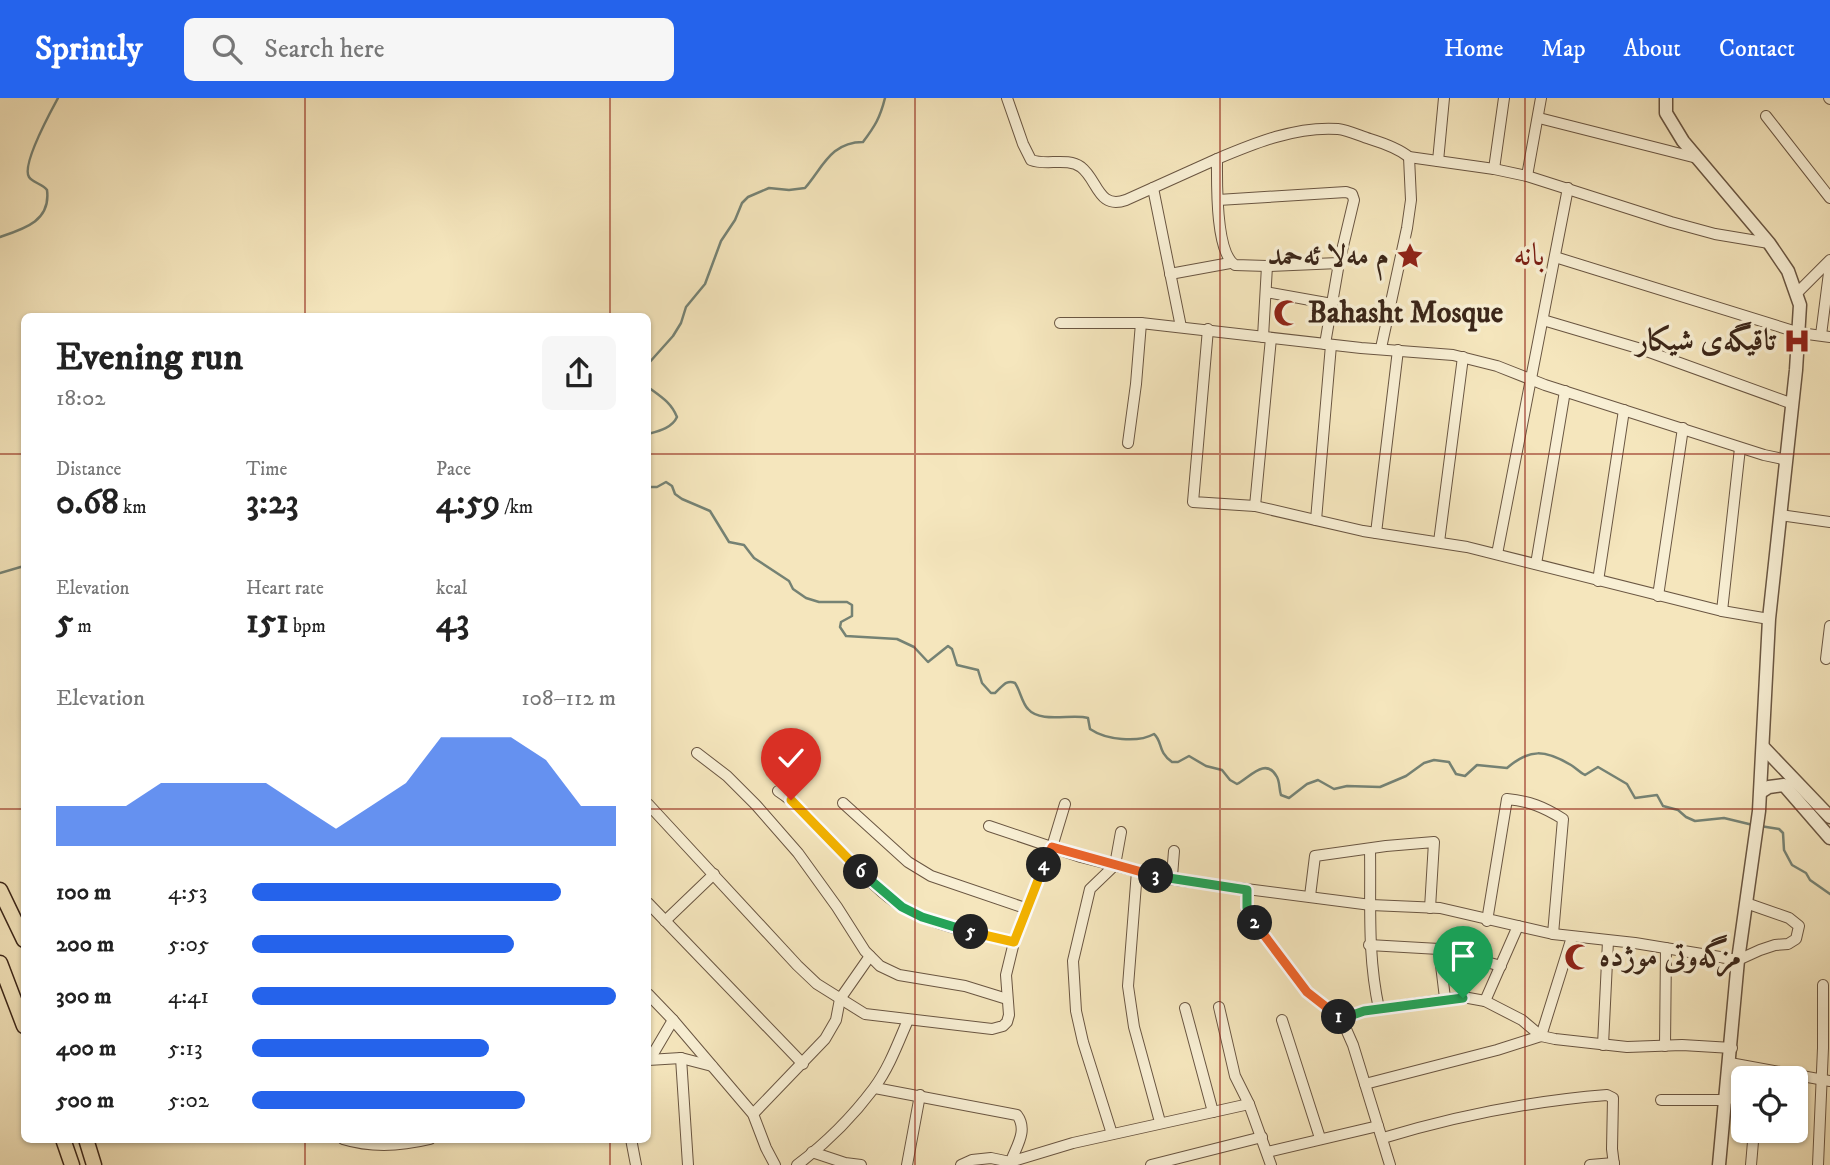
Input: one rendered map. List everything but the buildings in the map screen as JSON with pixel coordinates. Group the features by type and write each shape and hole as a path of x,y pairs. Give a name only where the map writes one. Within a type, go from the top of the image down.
{"main road":[{"path":"0,890 21,931"},
{"path":"0,964 21,1018"},
{"path":"65,1143 72,1165"},
{"path":"87,1143 93,1165"}],"street":[{"path":"1007,98 1031,160 1073,164 1082,168 1104,198 1117,204 1261,141 1293,132 1339,129 1376,141 1409,157 1527,176 1671,222 1715,234 1769,243"},
{"path":"1437,161 1444,98"},
{"path":"1494,169 1504,98"},
{"path":"1527,176 1541,98"},
{"path":"1666,98 1666,113 1683,141 1769,243 1788,271 1800,305 1793,404 1769,619 1761,792 1738,960 1719,1165"},
{"path":"1766,116 1830,198"},
{"path":"1539,118 1697,158"},
{"path":"1381,348 1411,200 1409,157"},
{"path":"1217,159 1217,200 1224,244 1230,262"},
{"path":"1153,188 1181,327"},
{"path":"1497,554 1568,188"},
{"path":"1217,200 1346,192 1352,194 1354,200 1332,304 1316,520"},
{"path":"1555,257 1800,332 1826,336 1830,262"},
{"path":"1170,274 1230,262 1241,266 1339,262"},
{"path":"1797,293 1830,262"},
{"path":"1255,506 1267,337 1267,266"},
{"path":"1266,292 1332,304"},
{"path":"1543,320 1641,349 1793,404"},
{"path":"1060,323 1141,323 1463,357 1740,448 1787,460"},
{"path":"1128,443 1141,323"},
{"path":"1208,329 1193,502 1255,506 1376,533 1438,542 1497,554 1722,611 1769,619"},
{"path":"1376,533 1398,349"},
{"path":"1438,542 1463,357"},
{"path":"1536,564 1565,391"},
{"path":"1598,580 1624,410"},
{"path":"1658,596 1683,428"},
{"path":"1722,611 1740,448"},
{"path":"1780,515 1830,522"},
{"path":"1826,659 1830,626"},
{"path":"1763,747 1830,838"},
{"path":"697,753 727,776 790,844 870,956 880,965 899,975 965,986 1007,999"},
{"path":"1761,792 1777,785 1793,785 1830,817"},
{"path":"778,791 791,800 852,863 902,907 922,917 966,931 1014,942"},
{"path":"1487,921 1507,799 1525,801 1540,805 1563,819 1553,934"},
{"path":"843,803 908,862 931,876 1025,908"},
{"path":"651,807 797,965 817,984 840,999 865,1014 992,1029 1007,1022 1009,1015 1006,975 1014,942 1025,908 1052,847 1065,804"},
{"path":"989,826 1052,847 1168,879 1371,905 1458,912 1487,921 1572,937 1738,960 1796,939 1799,926 1789,918 1746,904"},
{"path":"1112,1134 1083,1042 1073,982 1073,961 1090,890 1115,865 1121,832"},
{"path":"1310,896 1315,856 1434,842 1430,908"},
{"path":"1370,849 1369,945 1379,1009"},
{"path":"1168,879 1172,876 1174,851"},
{"path":"1137,871 1128,986 1134,1027 1160,1122"},
{"path":"665,921 714,874"},
{"path":"1247,890 1247,908 1252,919 1307,992 1341,1019 1353,1045 1390,1165"},
{"path":"651,906 803,1063"},
{"path":"1485,1001 1518,926"},
{"path":"1541,1035 1572,937"},
{"path":"1604,1045 1608,941"},
{"path":"1369,945 1439,949 1501,965"},
{"path":"1665,1046 1666,948"},
{"path":"1439,949 1445,998"},
{"path":"753,1114 825,1039 836,1020 840,999 870,956"},
{"path":"1818,1165 1825,1080 1823,985"},
{"path":"651,997 753,1114 774,1165"},
{"path":"1341,1019 1364,1011 1445,998 1463,998 1485,1001 1522,1020 1541,1035 1555,1040 1627,1047 1731,1048"},
{"path":"1219,1007 1235,1076 1249,1104 1271,1165"},
{"path":"1185,1008 1213,1112"},
{"path":"651,1056 673,1020"},
{"path":"797,1165 854,1112 874,1088 890,1061 908,1020"},
{"path":"1282,1020 1320,1138"},
{"path":"1365,1084 1497,1050 1541,1035"},
{"path":"651,1059 681,1058 712,1066"},
{"path":"681,1058 688,1165"},
{"path":"1730,1063 1738,1066"},
{"path":"874,1088 1017,1115 1022,1122 1022,1133 1010,1164"},
{"path":"907,1165 920,1095"},
{"path":"1383,1138 1440,1121 1525,1105 1607,1095 1613,1098 1614,1164 1590,1165"},
{"path":"1661,1100 1727,1100"},
{"path":"961,1165 991,1157 1010,1164 1073,1143 1249,1104"},
{"path":"1267,1152 1378,1126"},
{"path":"1152,1165 1262,1137"},
{"path":"356,1143 392,1146 408,1143"},
{"path":"632,1143 636,1165"},
{"path":"1751,1165 1753,1143"},
{"path":"812,1152 845,1163 861,1165"}],"waterway":[{"path":"0,237 26,227 45,209 47,190 29,177 29,161 58,98"},
{"path":"651,361 673,336 686,307 705,284 721,241 742,203 748,197 769,188 805,188 835,151 852,143 863,142 877,121 885,98"},
{"path":"651,389 668,403 677,417 669,426 651,433"},
{"path":"651,487 666,482 682,499 710,511 729,542 744,545 754,558 789,581 793,589 806,598 819,602 847,602 852,605 852,616 841,622 840,627 846,636 897,639 914,647 928,662 948,646 952,649 957,665 978,670 982,683 991,693 1012,682 1026,706 1041,716 1088,718 1090,729 1113,738 1140,739 1154,734 1164,754 1172,762 1189,756 1206,766 1222,770 1237,784 1257,770 1268,768 1277,777 1281,795 1289,798 1307,784 1318,780 1334,789 1347,786 1380,787 1434,760 1449,762 1456,774 1465,776 1477,765 1507,768 1523,757 1538,753 1562,760 1585,775 1598,767 1627,784 1635,798 1657,795 1663,806 1678,810 1695,821 1724,818 1753,825"},
{"path":"0,573 21,567"},
{"path":"1760,826 1779,829 1783,833 1784,850 1792,865 1806,873 1810,880 1830,894"}],"place":[{"name":"م مەلا ئەحمد","path":"1410,256"},
{"name":"Bahasht Mosque","path":"1287,313"},
{"name":"تاقیگەی شیکار","path":"1797,341"},
{"name":"مزگەوتی موژدە","path":"1578,957"}],"district":[{"name":"بانە","path":"1529,256"}],"route":[{"path":"791,800 852,863 902,907 922,917 966,931 1014,942 1028,901 1052,847 1160,878 1247,890 1247,908 1252,919 1307,992 1341,1019 1364,1011 1445,998 1463,998"}]}
